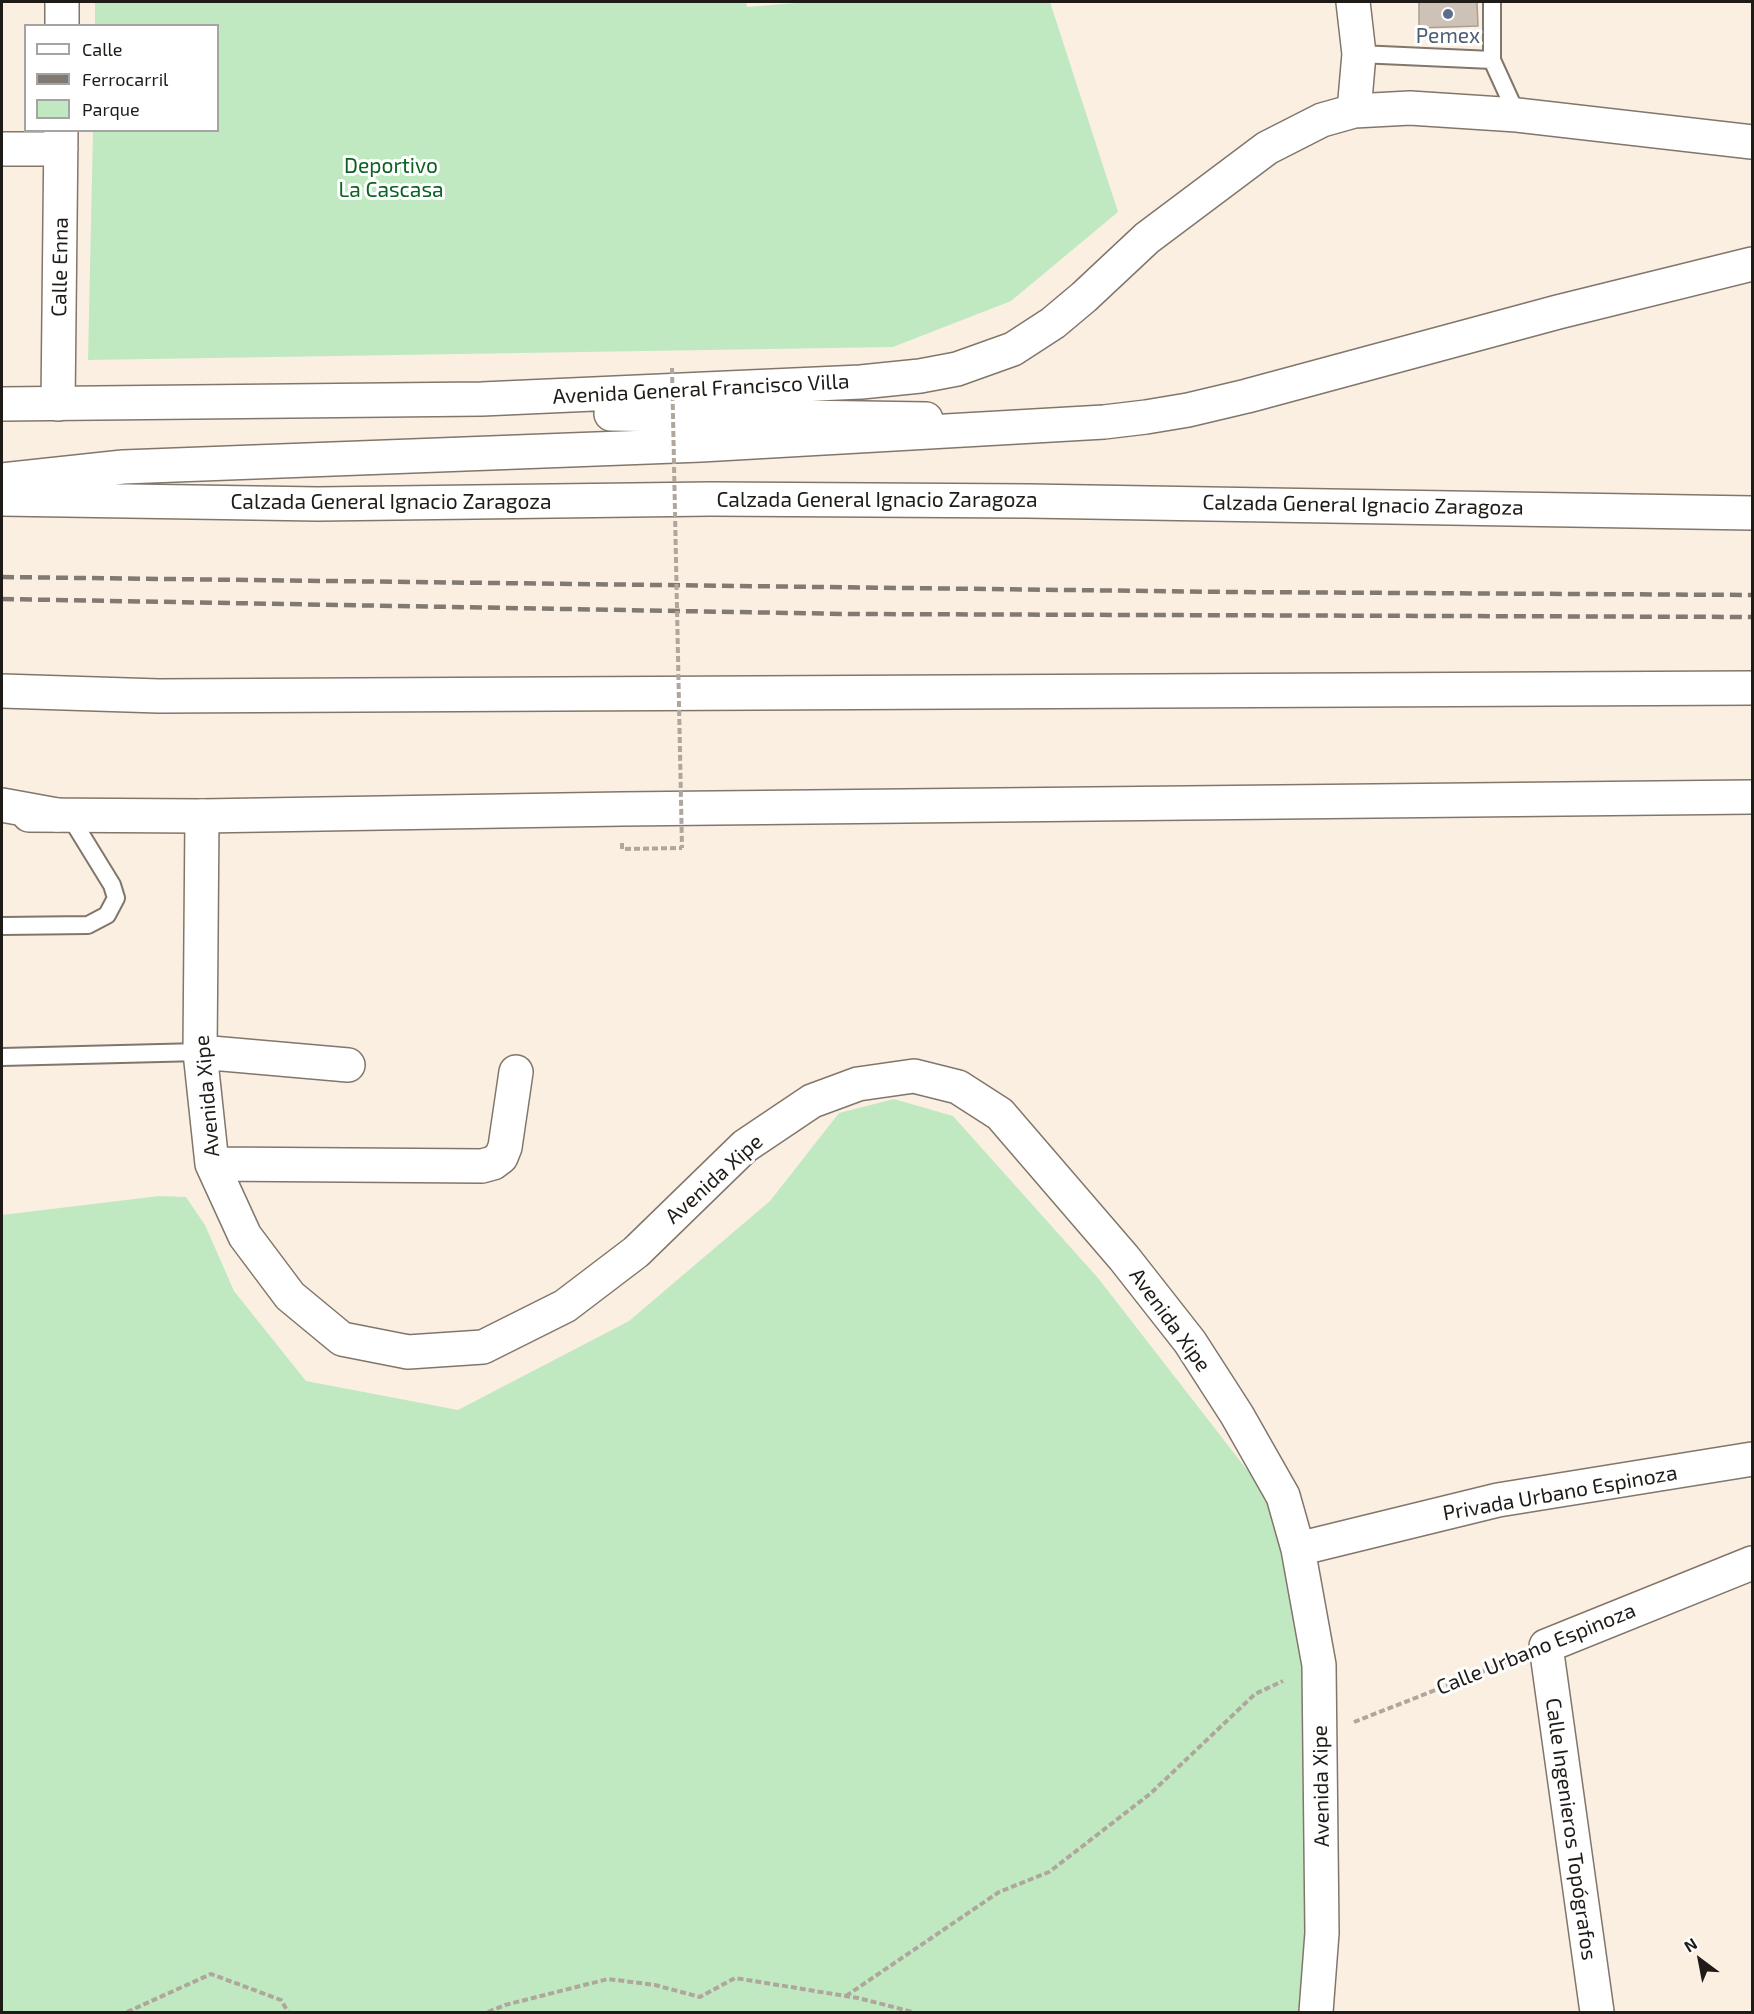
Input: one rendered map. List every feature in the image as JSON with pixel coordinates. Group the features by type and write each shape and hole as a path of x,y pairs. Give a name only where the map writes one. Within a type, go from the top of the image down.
{"main road":[{"path":"62,2 62,24"},
{"path":"1353,2 1359,54 1354,111 1410,108 1517,115 1752,142"},
{"name":"Avenida General Francisco Villa","path":"482,399 861,382 920,376 957,369 1013,349 1053,323 1147,238 1267,148 1322,120 1354,111"},
{"path":"2,149 61,140"},
{"name":"Calle Enna","path":"58,404 61,140"},
{"path":"2,480 123,467 701,445 1104,422 1188,410 1546,315 1752,264"},
{"path":"2,404 482,399 602,414 1104,422"},
{"name":"Calzada General Ignacio Zaragoza","path":"2,499 318,504 711,499 1028,501 1752,513"},
{"path":"2,691 183,696 1752,688"},
{"path":"2,815 202,816 694,808 1752,797"},
{"path":"2,805 63,814"},
{"name":"Avenida Xipe","path":"202,816 200,1052 212,1164 245,1236 290,1296 342,1339 408,1352 483,1347 565,1306 636,1252 745,1146 812,1101 858,1084 914,1076 958,1087 1000,1114 1124,1258 1190,1342 1237,1415 1283,1496 1298,1549 1319,1665 1322,1933 1316,2013"},
{"path":"200,1052 348,1065"},
{"path":"212,1164 482,1166 493,1163 501,1157 505,1147 516,1072"},
{"name":"Privada Urbano Espinoza","path":"1298,1549 1498,1500 1752,1459"},
{"name":"Calle Urbano Espinoza","path":"1546,1646 1752,1563"},
{"name":"Calle Ingenieros Topógrafos","path":"1546,1646 1597,2013"}],"lane":[{"path":"1492,2 1492,60 1517,115"},
{"path":"1359,54 1492,60"},
{"path":"2,926 88,925 107,915 116,898 112,885 63,814"},
{"path":"2,1057 200,1052"}],"path":[{"path":"622,849 682,848 672,368"},
{"name":"Calle Urbano Espinoza","path":"1320,1736 1546,1646"},
{"path":"846,1996 999,1892 1049,1872 1150,1794 1255,1694 1319,1665"},
{"path":"127,2013 211,1974 281,2000 288,2013"},
{"path":"488,2013 505,2005 608,1979 655,1984 700,1997 735,1978 846,1996 913,2013"}],"green space":[{"name":"Deportivo La Cascasa","path":"95,2 746,2 747,7 809,2 1050,2 1118,212 1011,301 893,347 88,360 93,132 219,132 219,24 95,24"},
{"path":"894,1099 953,1116 1098,1278 1272,1502 1308,1664 1310,1931 1300,2012 2,2012 2,1215 159,1196 186,1197 205,1225 234,1291 306,1381 458,1410 629,1321 770,1201 839,1113"}],"building":[{"name":"Pemex","path":"1419,2 1477,2 1478,26 1419,28"}],"railway":[{"path":"2,577 1232,592 1752,595"},
{"path":"2,599 848,614 1752,617"}],"place":[{"name":"Pemex","path":"1448,14"}]}
